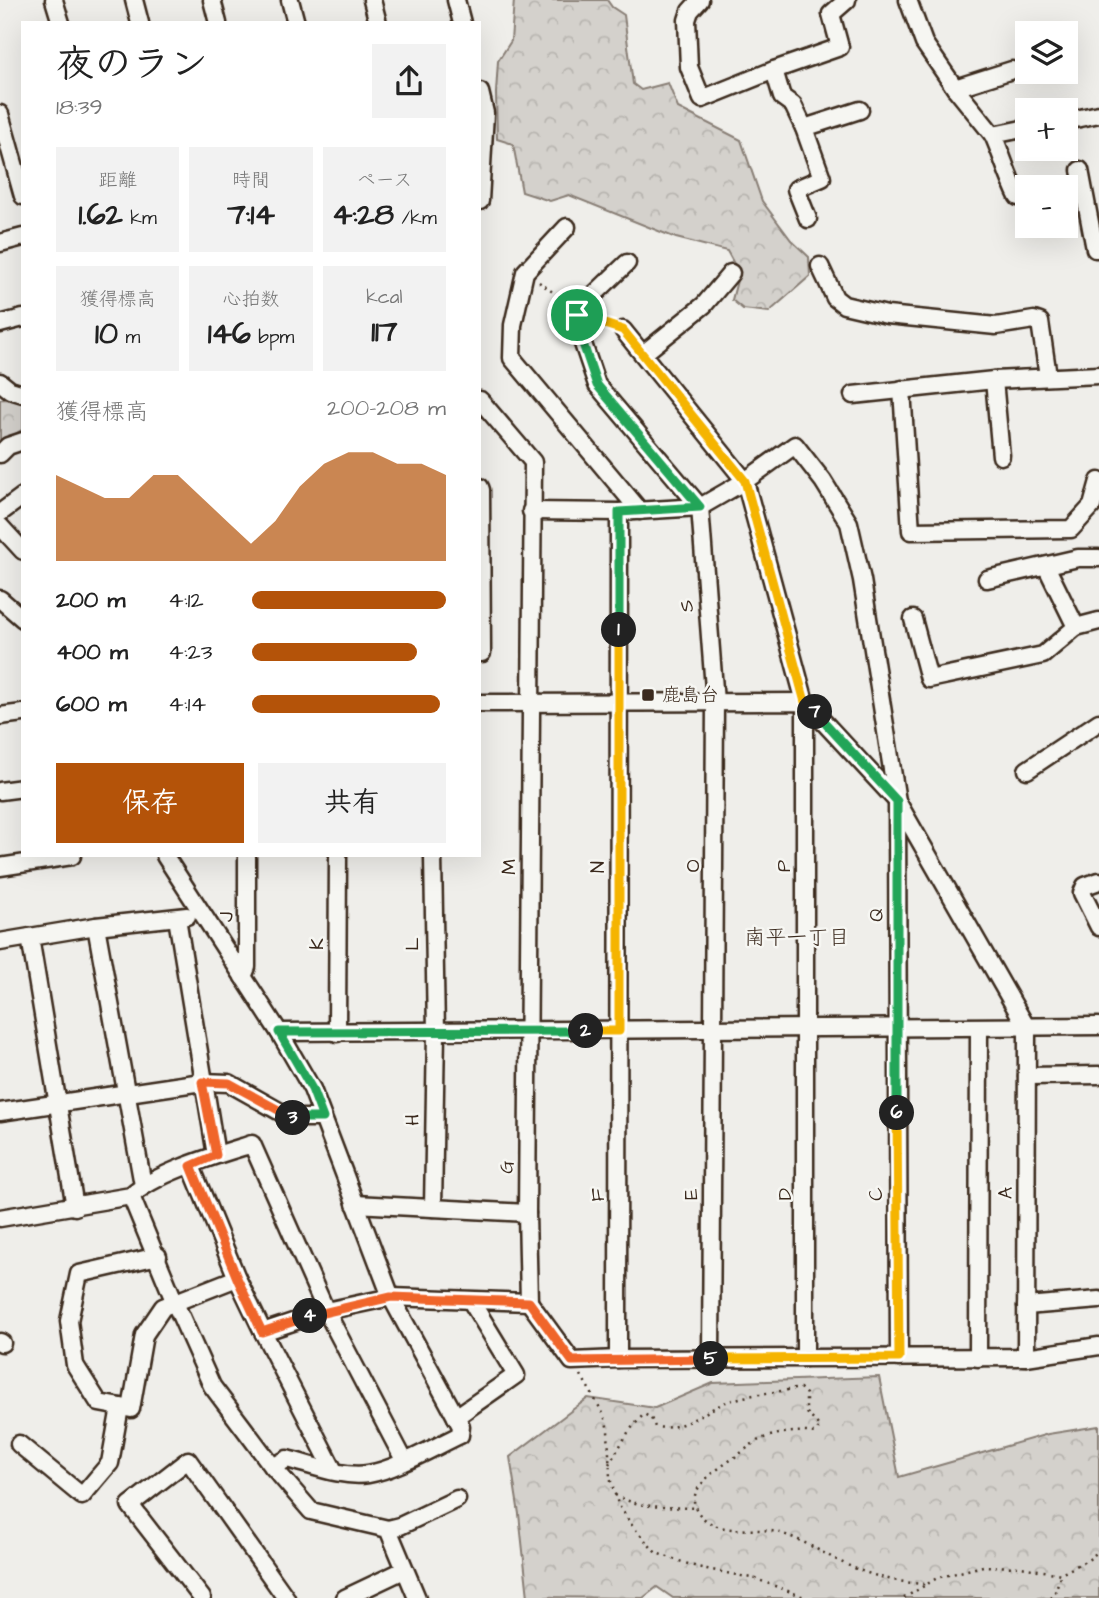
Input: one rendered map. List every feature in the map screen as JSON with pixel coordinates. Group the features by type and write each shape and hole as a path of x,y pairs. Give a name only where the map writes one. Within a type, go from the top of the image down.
{"street":[{"path":"54,0 60,21"},
{"path":"134,0 139,21"},
{"path":"212,0 217,21"},
{"path":"290,0 295,21"},
{"path":"372,0 377,21"},
{"path":"456,0 461,21"},
{"path":"700,0 690,11 687,20 689,67 702,99 841,47 831,15 847,0"},
{"path":"908,0 924,43 955,88 993,135 1006,162 1008,178 1015,191"},
{"path":"774,70 782,97 793,105 804,128 822,178 796,189 808,219"},
{"path":"955,88 1012,70"},
{"path":"804,128 860,110"},
{"path":"0,114 21,189"},
{"path":"481,156 482,114"},
{"path":"1078,118 1099,114"},
{"path":"993,135 1015,130"},
{"path":"1080,170 1095,249 1099,248"},
{"path":"568,227 525,272 513,326 512,358 640,511"},
{"path":"0,243 21,238"},
{"path":"627,263 577,312 577,326 597,385 700,507"},
{"path":"820,265 835,298 844,305 887,315 996,326 1034,320 1040,322 1048,376"},
{"path":"643,354 704,305 731,273"},
{"path":"0,324 21,319"},
{"path":"623,330 745,481 805,702 897,801 1027,1028"},
{"path":"852,396 994,380 1099,375"},
{"path":"994,380 1002,456"},
{"path":"0,382 10,390 21,393"},
{"path":"902,389 911,531 1071,529 1093,506 1099,481"},
{"name":"M","path":"481,402 533,462 530,1031"},
{"path":"0,454 8,446 21,442"},
{"path":"531,511 619,512 700,507 745,481 795,445 823,481 849,523 862,580 897,801"},
{"path":"481,490 481,653"},
{"path":"0,513 21,497"},
{"name":"S","path":"700,507 715,702"},
{"name":"N","path":"619,512 619,1031"},
{"path":"0,526 21,549"},
{"path":"1071,529 1072,559"},
{"path":"987,579 1072,559 1099,558"},
{"path":"1046,566 1076,627"},
{"path":"0,599 21,617"},
{"path":"913,619 929,679 1043,655 1076,627 1099,621"},
{"name":"O","path":"713,1030 715,702"},
{"path":"481,703 805,702"},
{"name":"P","path":"805,702 806,1030"},
{"path":"0,716 21,713"},
{"path":"1027,770 1099,722"},
{"path":"0,791 21,788"},
{"name":"Q","path":"896,1029 897,801"},
{"path":"0,867 65,857"},
{"path":"166,857 279,1032 312,1089 391,1297 461,1426 460,1435 384,1470 366,1475 334,1471 286,1459 273,1467"},
{"name":"J","path":"243,977 247,967 247,857"},
{"name":"K","path":"338,857 338,1033"},
{"name":"L","path":"433,857 436,1032"},
{"path":"1099,881 1085,886 1082,893 1099,927"},
{"path":"0,942 200,913"},
{"path":"177,918 216,1155"},
{"path":"96,926 127,1093 137,1190 175,1303 212,1386 273,1467 311,1510 388,1529 457,1499"},
{"path":"30,937 75,1207"},
{"path":"279,1032 1099,1026"},
{"path":"978,1358 979,1028"},
{"name":"A","path":"1026,1357 1027,1028"},
{"name":"C","path":"896,1029 899,1358"},
{"name":"E","path":"710,1359 713,1030"},
{"name":"D","path":"806,1030 806,1358"},
{"name":"G","path":"529,1302 527,1213 530,1031"},
{"name":"F","path":"618,1359 619,1031"},
{"name":"H","path":"433,1208 436,1032"},
{"path":"1027,1076 1099,1075"},
{"path":"0,1112 202,1082 229,1083 291,1118 323,1118"},
{"path":"0,1218 75,1207 137,1190 216,1155 252,1144 326,1311 404,1460"},
{"path":"191,1166 262,1332 334,1471"},
{"path":"355,1205 527,1213"},
{"path":"158,1256 79,1274 69,1321 75,1365 99,1403 131,1409 144,1335 163,1307 237,1278"},
{"path":"262,1332 326,1311 391,1297 529,1302 572,1361 1026,1357 1099,1346"},
{"path":"1026,1306 1099,1300"},
{"path":"456,1417 516,1375 471,1301"},
{"path":"19,1444 82,1496 110,1463 120,1407"},
{"path":"202,1598 130,1505 188,1460 286,1598"},
{"path":"388,1529 417,1598"},
{"path":"345,1598 404,1570"}],"path":[{"path":"525,272 577,312 623,330"},
{"path":"572,1361 604,1415 608,1430 610,1478 618,1504 656,1553 697,1567 756,1579 807,1598"},
{"path":"610,1464 629,1431 644,1415 651,1418 655,1427 668,1429 733,1399 800,1388 806,1394 806,1412 820,1427 814,1433 800,1430 761,1439 699,1483 695,1497 697,1508 708,1522 725,1528 772,1531 796,1537 840,1562 878,1577 927,1584"},
{"path":"615,1495 627,1502 651,1506 697,1508"},
{"path":"904,1598 937,1578 984,1566 1021,1567 1061,1574 1091,1558 1099,1550"},
{"path":"1051,1598 1061,1574"}],"green space":[{"path":"514,0 607,0 624,15 633,84 641,90 668,83 678,108 741,140 762,201 791,240 809,257 810,276 769,312 743,309 732,300 739,273 727,251 676,238 569,195 550,201 522,192 513,144 497,139 498,61 511,41"},
{"path":"0,399 21,400 21,430 0,444"},
{"path":"879,1377 899,1477 1048,1434 1099,1426 1099,1598 673,1598 657,1587 643,1598 528,1597 510,1457 588,1398 655,1408 713,1383"}],"place":[{"name":"鹿島台","path":"648,695"}],"district":[{"name":"南平一丁目","path":"797,937"}],"route":[{"path":"577,315 623,330 745,481 805,702 897,801 899,1358 572,1361 529,1302 391,1297 326,1311 262,1332 191,1166 216,1155 202,1082 229,1083 291,1118 323,1118 312,1089 279,1032 619,1031 619,512 700,507 597,385 577,326 577,315"}]}
